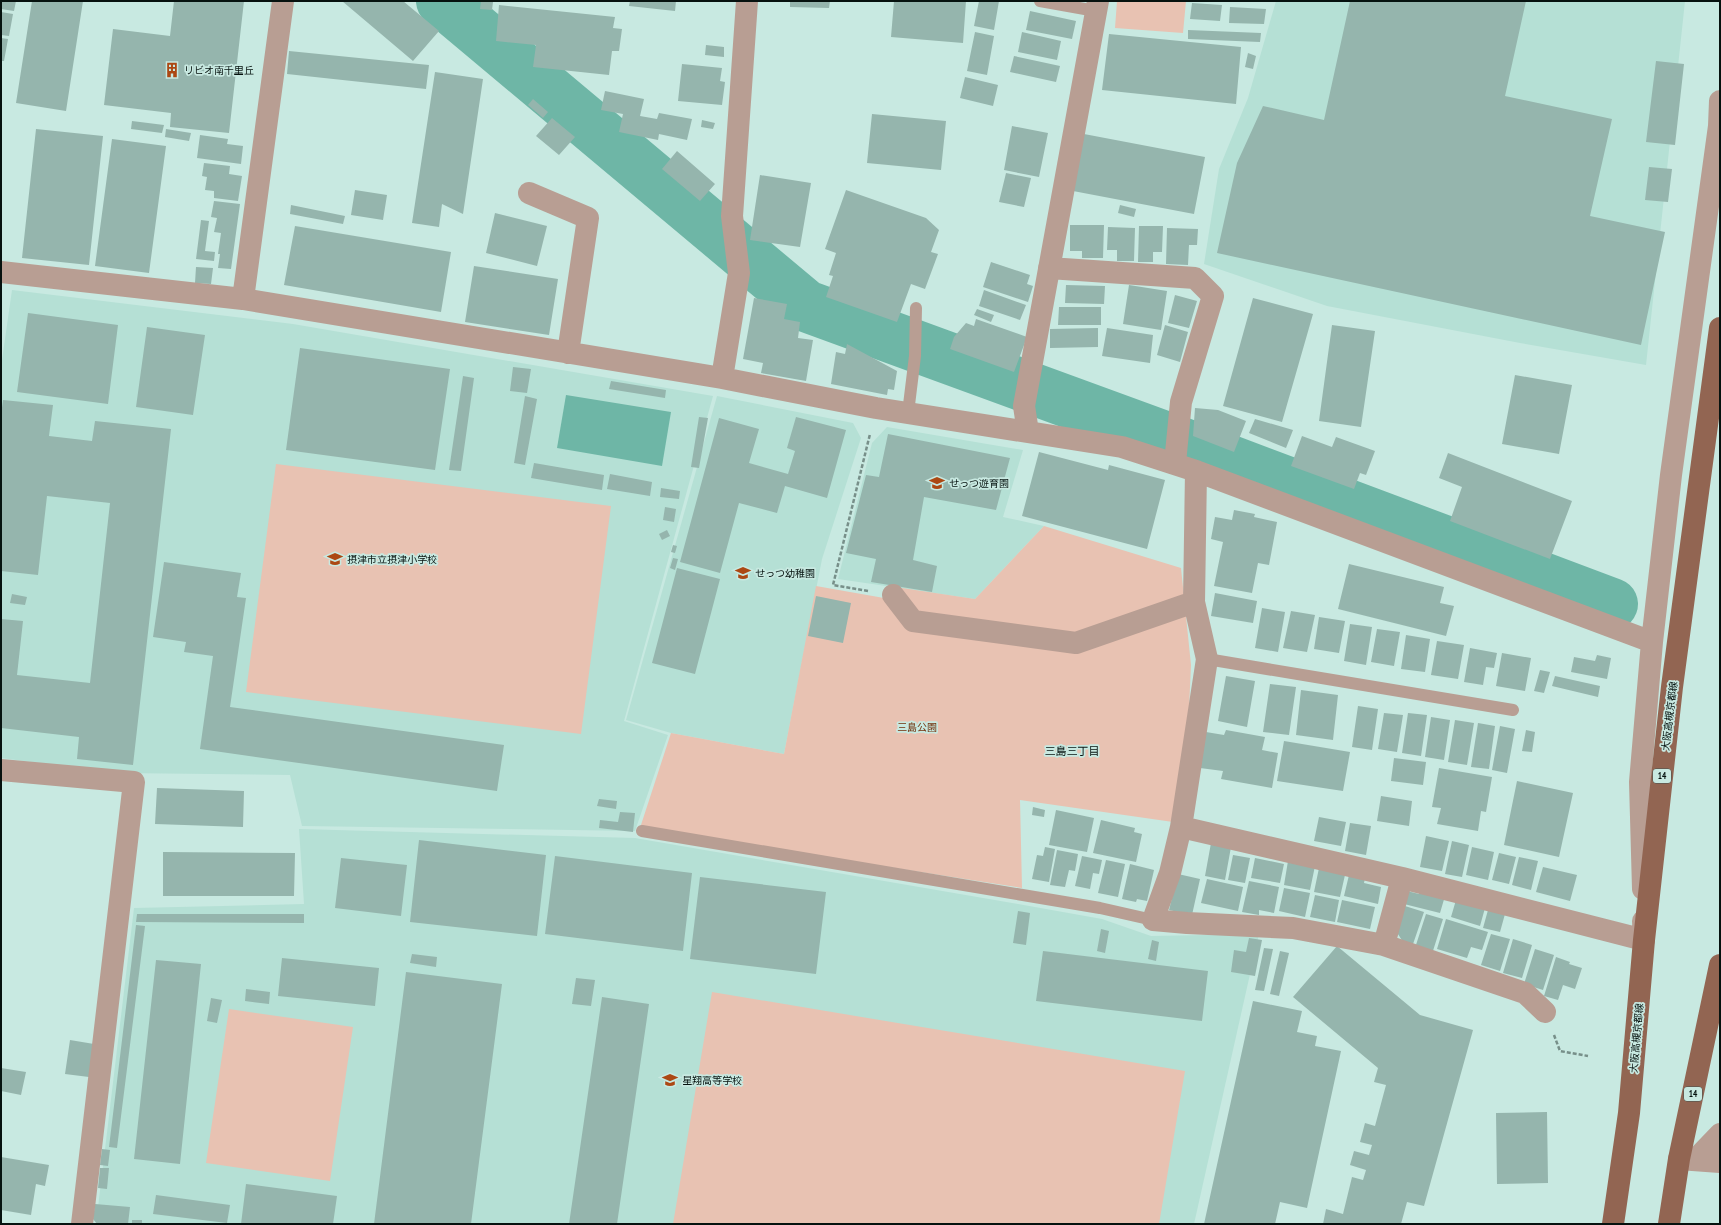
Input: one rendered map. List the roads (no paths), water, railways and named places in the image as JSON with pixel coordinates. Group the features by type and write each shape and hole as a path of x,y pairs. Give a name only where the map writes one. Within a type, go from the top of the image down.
{"main road":[{"name":"大阪高槻京都線","path":"1613,1224 1629,1113 1644,940 1672,686 1720,328"},
{"name":"14","path":"1669,1224 1687,1160 1720,965"}],"street":[{"path":"243,299 283,1"},
{"path":"722,378 738,273 732,216 747,1"},
{"path":"1028,432 1024,406 1097,6"},
{"path":"1181,827 1402,878 1644,940 1640,782 1652,642 1672,467 1719,126 1720,101"},
{"path":"529,193 588,218 568,353"},
{"path":"1049,268 1195,278 1213,296 1181,402 1176,451"},
{"path":"1,272 243,299 722,378 876,408 1122,447 1176,451 1196,471 1652,642"},
{"path":"1196,471 1194,602 1207,659 1181,827 1170,873 1154,920 1293,928 1384,945 1525,993 1545,1012"},
{"path":"893,595 913,621 1076,643 1194,602"},
{"path":"1,770 134,782 82,1224"},
{"path":"1384,945 1402,878"},
{"path":"1687,1160 1720,1134"},
{"path":"1687,1160 1720,1162"}],"lane":[{"path":"1040,1 1097,6"},
{"path":"908,413 915,356 916,308"},
{"path":"1207,659 1514,710"},
{"path":"642,831 1100,908 1154,920"}],"waterway":[{"path":"442,1 806,306 1230,461 1612,604"}],"place":[{"name":"リビオ南千里丘","path":"172,70"},
{"name":"せっつ遊育園","path":"937,483"},
{"name":"摂津市立摂津小学校","path":"335,559"},
{"name":"せっつ幼稚園","path":"743,573"},
{"name":"星翔高等学校","path":"670,1080"}],"district":[{"name":"三島三丁目","path":"1072,751"}],"park label":[{"name":"三島公園","path":"917,727"}]}
